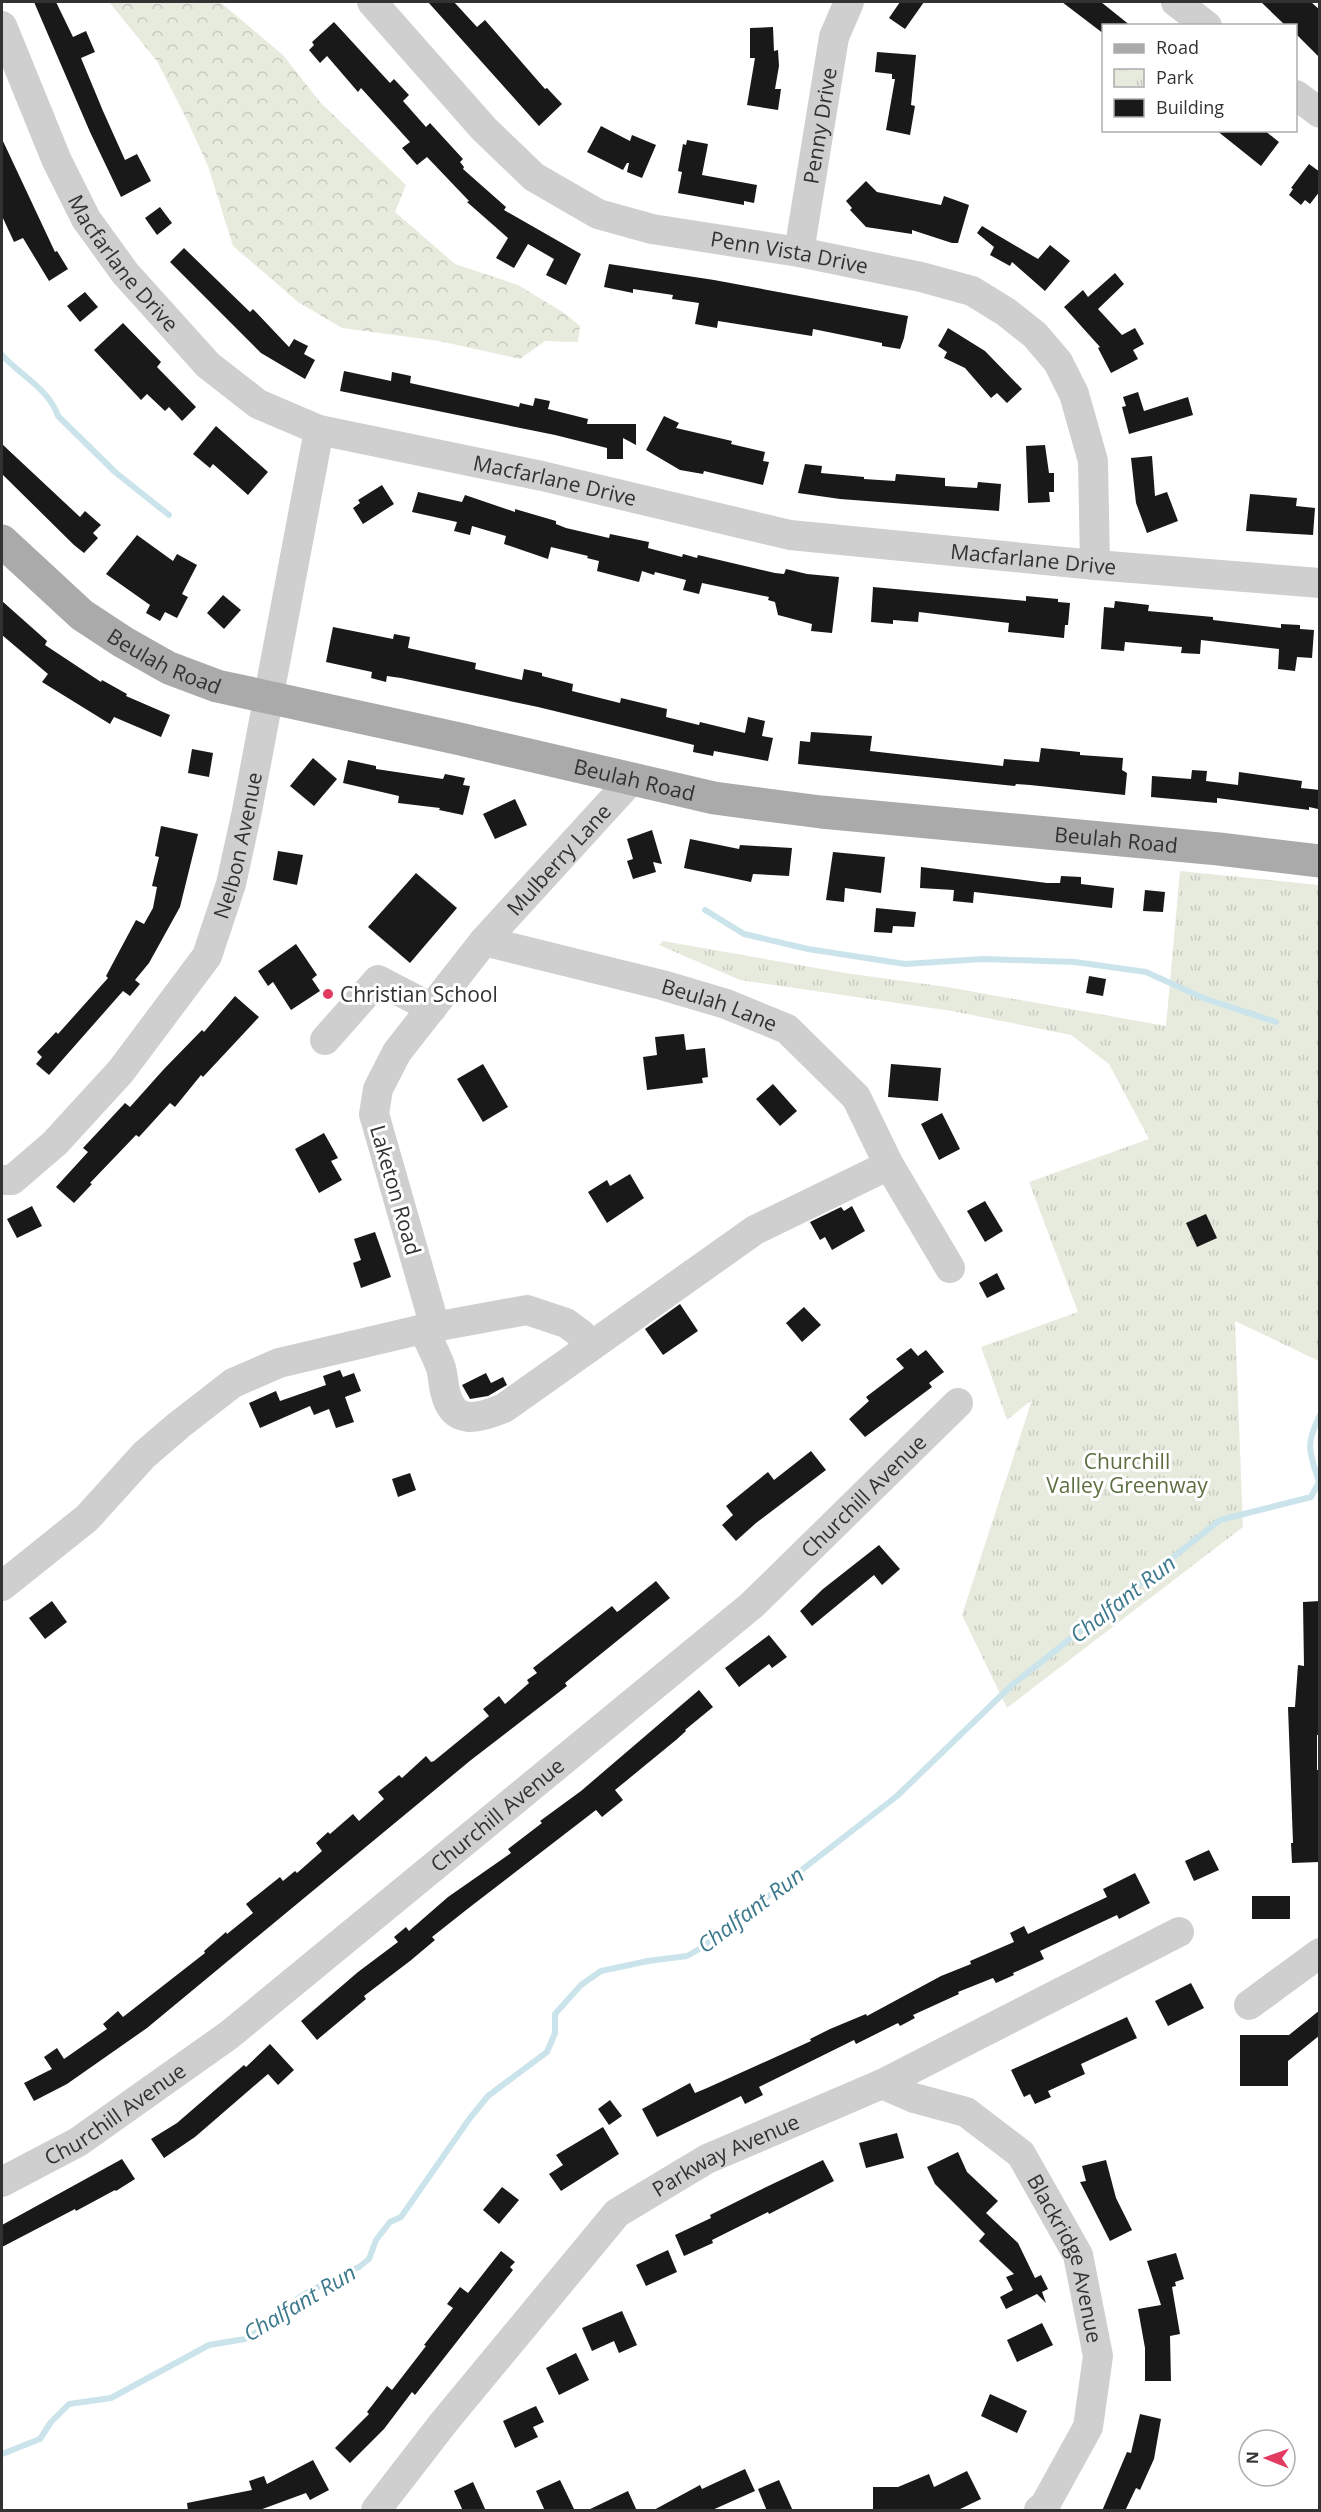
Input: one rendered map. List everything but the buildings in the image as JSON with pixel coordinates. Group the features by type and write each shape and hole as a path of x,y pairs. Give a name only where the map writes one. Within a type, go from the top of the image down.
{"main road":[{"name":"Beulah Road","path":"2,541 82,615 169,668 217,686 714,798 821,813 1219,849 1320,861"}],"street":[{"name":"Penn Vista Drive","path":"372,2 484,129 534,177 597,214 652,229 799,252 921,277 972,291 1006,312 1035,336 1058,362 1074,394 1093,461 1095,565"},
{"name":"Penny Drive","path":"799,252 834,37 849,2"},
{"path":"1176,2 1204,24"},
{"name":"Macfarlane Drive","path":"2,26 57,161 87,219 125,273 208,365 258,404 319,430 542,476 790,535 1095,565 1320,583"},
{"path":"1297,96 1320,113"},
{"name":"Nelbon Avenue","path":"2,1180 12,1180 55,1143 99,1095 120,1071 207,956 231,884 270,698 319,430"},
{"name":"Mulberry Lane","path":"484,941 633,778"},
{"name":"Laketon Road","path":"484,941 397,1052 378,1089 374,1114 451,1409 460,1414 481,1418 504,1408 586,1349"},
{"name":"Beulah Lane","path":"484,941 662,985 726,1004 787,1029 856,1097 888,1165 950,1268"},
{"path":"325,1040 378,980 432,1008"},
{"path":"2,1586 87,1518 144,1455 233,1383 279,1363 429,1328 528,1310 566,1323 581,1334 586,1349 755,1230 888,1165"},
{"name":"Churchill Avenue","path":"2,2182 78,2142 229,2035 752,1605 958,1402"},
{"name":"Parkway Avenue","path":"376,2511 444,2422 617,2213 707,2159 882,2084 1179,1932"},
{"path":"1249,2005 1320,1953"},
{"name":"Blackridge Avenue","path":"882,2084 914,2098 966,2112 1021,2154 1078,2255 1098,2356 1088,2427 1045,2505 1039,2511"}],"green space":[{"path":"109,2 220,2 283,55 320,102 406,185 395,212 455,264 518,285 564,313 580,326 578,342 545,341 520,359 439,341 342,328 298,302 233,246 208,166 157,61"},
{"name":"Churchill Valley Greenway","path":"1180,871 1319,885 1319,1361 1235,1321 1243,1527 1007,1708 962,1615 1032,1400 1007,1420 981,1347 1078,1312 1029,1182 1149,1139 1109,1064 1071,1035 952,1011 740,980 659,945 663,941 845,973 947,987 1166,1026"}],"waterway":[{"path":"2,355 41,390 54,406 58,416 115,472 169,515"},
{"path":"705,910 744,934 808,949 905,964 983,959 1075,962 1146,972 1203,998 1276,1022"},
{"name":"Chalfant Run","path":"2,2454 40,2439 51,2422 69,2404 111,2398 209,2345 245,2339 289,2312 297,2299 308,2292 359,2267 369,2259 376,2240 390,2222 401,2217 488,2096 547,2052 555,2033 555,2014 581,1985 601,1971 687,1956 701,1948 897,1796 1012,1685 1220,1520 1311,1497 1319,1482 1311,1455 1310,1441 1320,1415"}],"place":[{"name":"Christian School","path":"328,994"}]}
